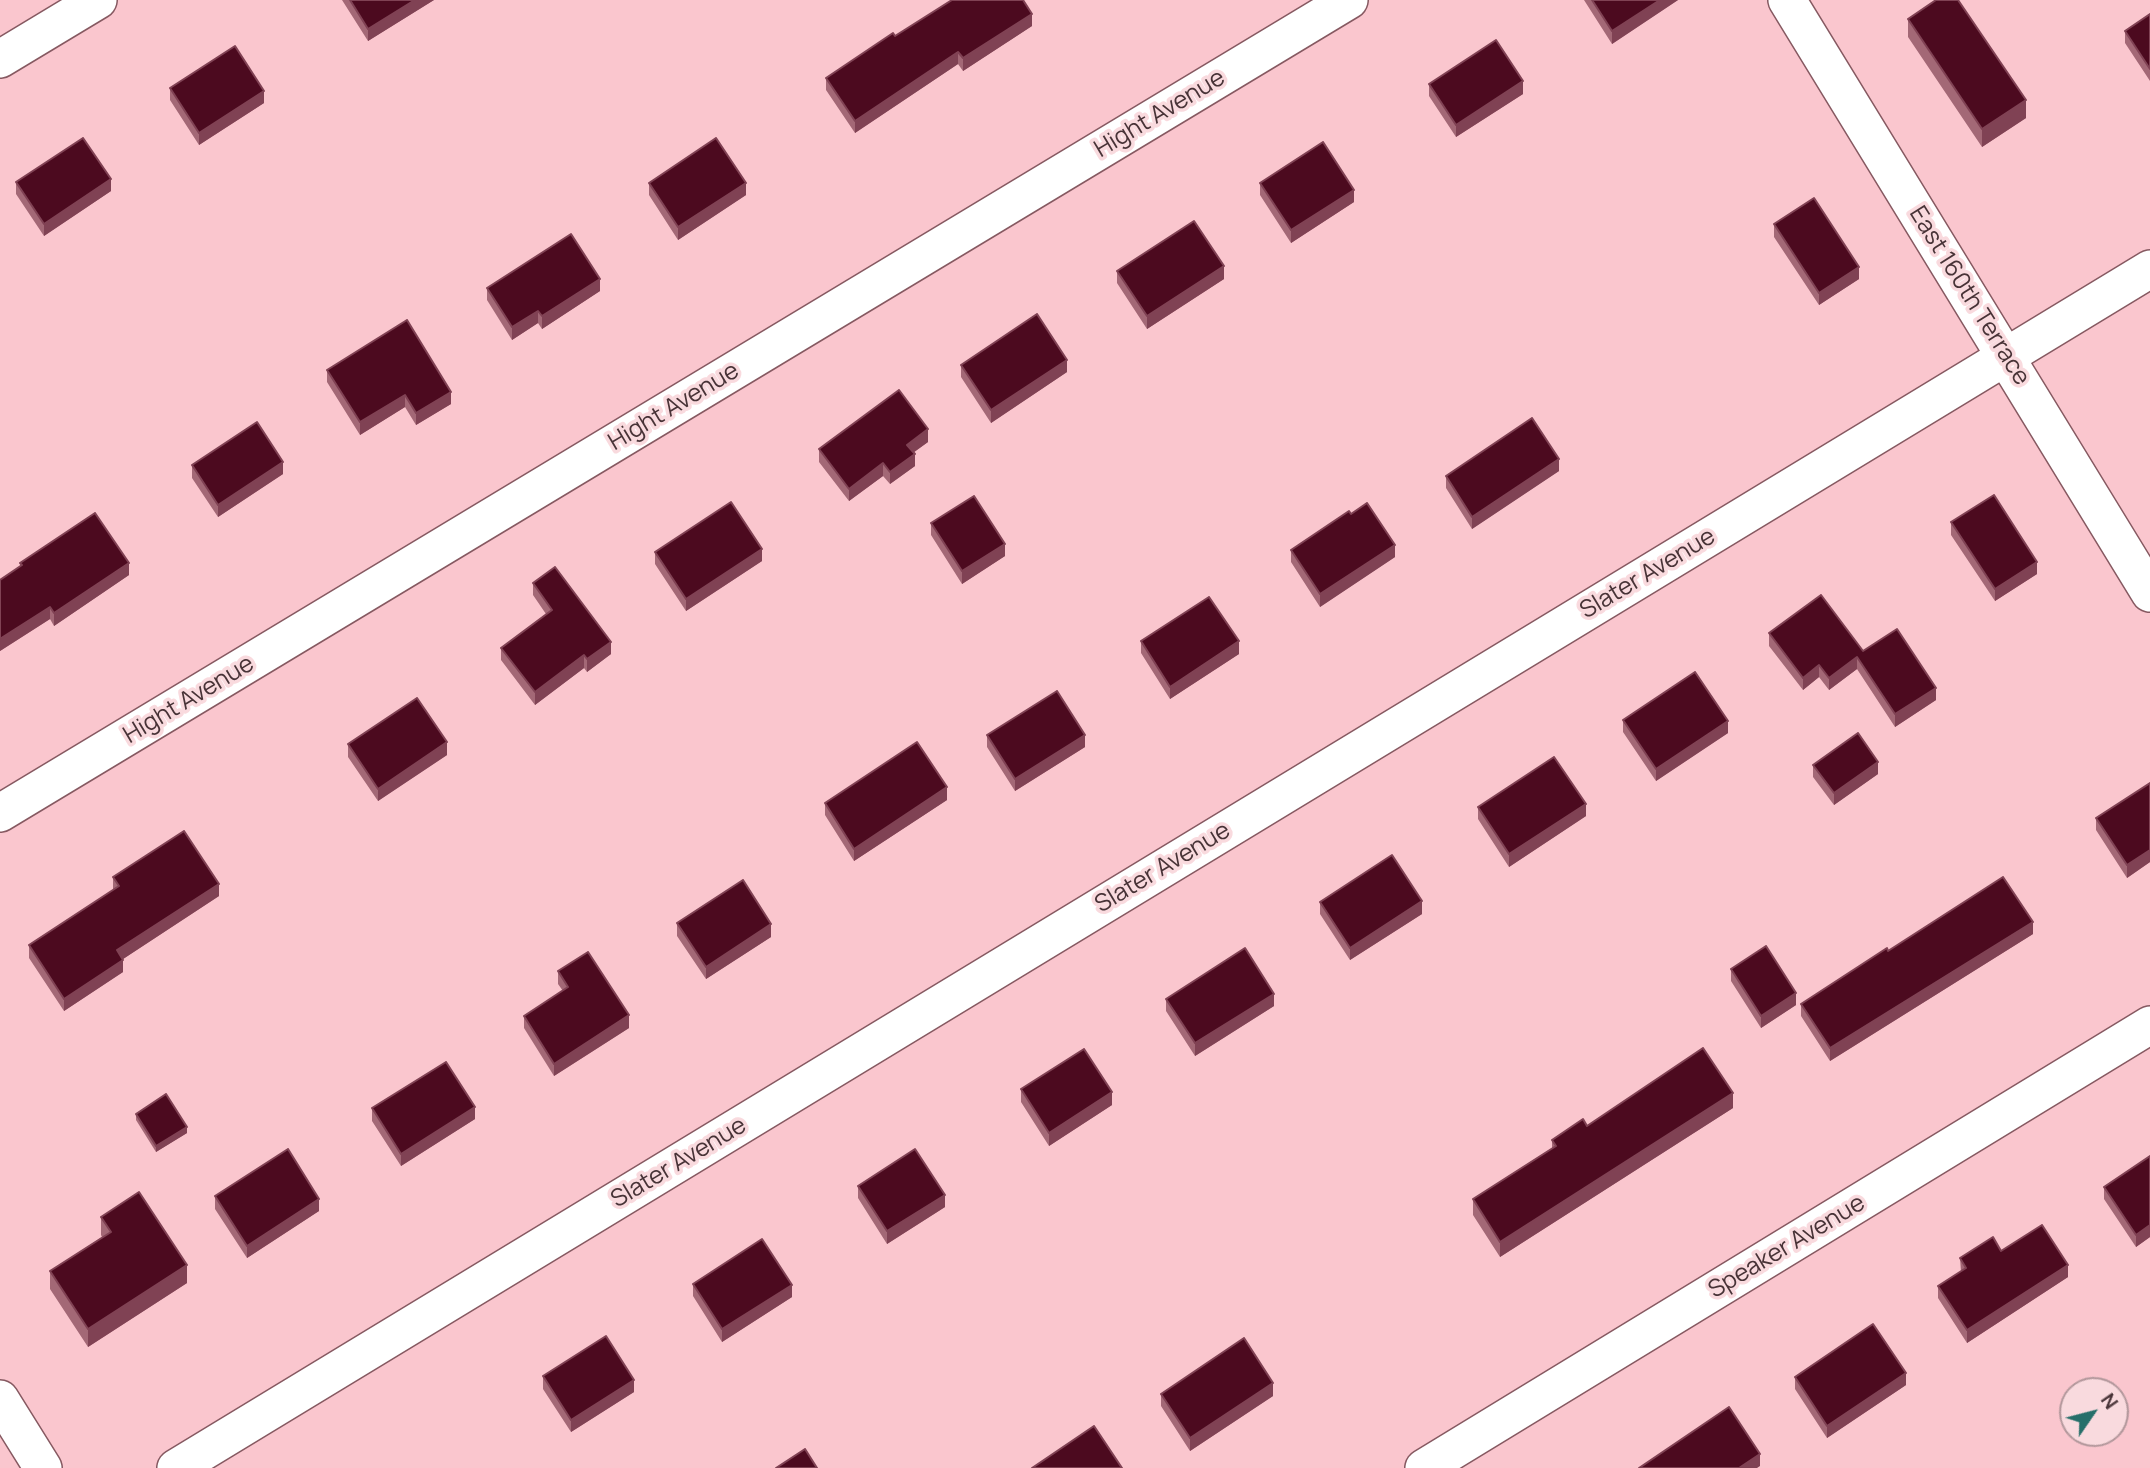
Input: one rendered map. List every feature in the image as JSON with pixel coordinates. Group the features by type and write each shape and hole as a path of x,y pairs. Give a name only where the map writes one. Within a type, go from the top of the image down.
{"street":[{"path":"0,59 98,0"},
{"name":"Hight Avenue","path":"0,813 1349,0"},
{"name":"East 160th Terrace","path":"1787,0 2150,593"},
{"name":"Slater Avenue","path":"176,1468 2150,269"},
{"name":"Speaker Avenue","path":"1424,1468 2150,1025"},
{"path":"0,1399 43,1468"}],"building":[{"path":"350,0 415,0 368,29"},
{"path":"952,0 1023,0 1032,14 963,58 958,52 855,121 826,78 893,33 895,36"},
{"path":"1592,0 1660,0 1612,31"},
{"path":"1936,0 1958,0 2026,100 1982,129 1908,19"},
{"path":"2150,14 2150,69 2125,31"},
{"path":"1496,40 1523,81 1456,125 1429,84"},
{"path":"235,46 264,91 199,133 170,88"},
{"path":"83,138 111,179 44,224 16,182"},
{"path":"716,138 746,183 678,227 649,183"},
{"path":"1323,142 1354,190 1291,230 1260,183"},
{"path":"1814,198 1859,267 1819,293 1774,224"},
{"path":"1194,221 1224,266 1147,316 1117,271"},
{"path":"571,234 600,279 542,316 538,311 512,327 487,288"},
{"path":"1037,314 1067,360 991,410 961,365"},
{"path":"407,320 451,392 416,413 405,395 360,422 327,370"},
{"path":"899,390 928,429 907,445 915,454 890,472 883,463 849,489 819,449"},
{"path":"1532,418 1559,459 1472,517 1446,476"},
{"path":"257,422 283,462 218,505 192,465"},
{"path":"1994,495 2037,562 1995,589 1951,522"},
{"path":"974,496 1005,544 962,571 931,523"},
{"path":"731,502 762,549 686,599 655,552"},
{"path":"1367,503 1395,545 1320,594 1291,550 1349,511 1351,514"},
{"path":"95,513 129,563 54,613 50,607 0,639 0,580 22,565 20,563"},
{"path":"555,567 611,642 587,659 584,655 535,692 501,648 552,610 533,583"},
{"path":"1821,595 1863,651 1897,629 1936,688 1895,714 1857,657 1829,678 1819,665 1803,678 1769,633"},
{"path":"1209,597 1239,641 1170,687 1141,641"},
{"path":"1695,672 1728,721 1656,769 1623,720"},
{"path":"1057,691 1085,735 1015,779 987,735"},
{"path":"417,698 447,742 378,789 348,744"},
{"path":"1858,733 1878,762 1834,793 1813,765"},
{"path":"917,742 947,787 854,849 825,803"},
{"path":"1554,757 1586,804 1509,854 1478,807"},
{"path":"2150,783 2150,850 2127,865 2096,818"},
{"path":"184,831 219,884 117,950 123,960 64,999 29,945 119,886 113,877"},
{"path":"1392,855 1422,901 1350,948 1320,902"},
{"path":"2003,877 2033,922 1830,1048 1801,1004"},
{"path":"743,880 771,924 706,967 677,923"},
{"path":"1766,946 1796,993 1761,1016 1731,969"},
{"path":"1245,948 1274,994 1195,1043 1166,999"},
{"path":"588,952 629,1015 554,1064 524,1016 568,987 558,971"},
{"path":"1703,1048 1733,1093 1500,1242 1473,1199 1556,1146 1552,1140 1583,1119 1587,1126"},
{"path":"1084,1049 1112,1092 1049,1133 1021,1089"},
{"path":"446,1062 475,1107 401,1154 372,1108"},
{"path":"166,1094 187,1127 156,1146 136,1114"},
{"path":"288,1149 319,1199 247,1246 215,1196"},
{"path":"915,1149 945,1195 887,1231 858,1186"},
{"path":"2150,1156 2150,1225 2136,1235 2104,1187"},
{"path":"139,1192 187,1265 88,1329 50,1271 111,1232 101,1217"},
{"path":"2042,1225 2068,1265 1967,1330 1938,1286 1966,1268 1960,1258 1993,1237 2001,1251"},
{"path":"762,1239 792,1285 722,1329 693,1284"},
{"path":"1873,1324 1906,1373 1827,1426 1795,1377"},
{"path":"606,1336 634,1380 571,1420 543,1376"},
{"path":"1244,1338 1273,1383 1190,1438 1161,1394"},
{"path":"1729,1407 1760,1454 1739,1468 1639,1468"},
{"path":"1094,1426 1122,1468 1032,1468"},
{"path":"805,1449 817,1468 776,1468"}]}
